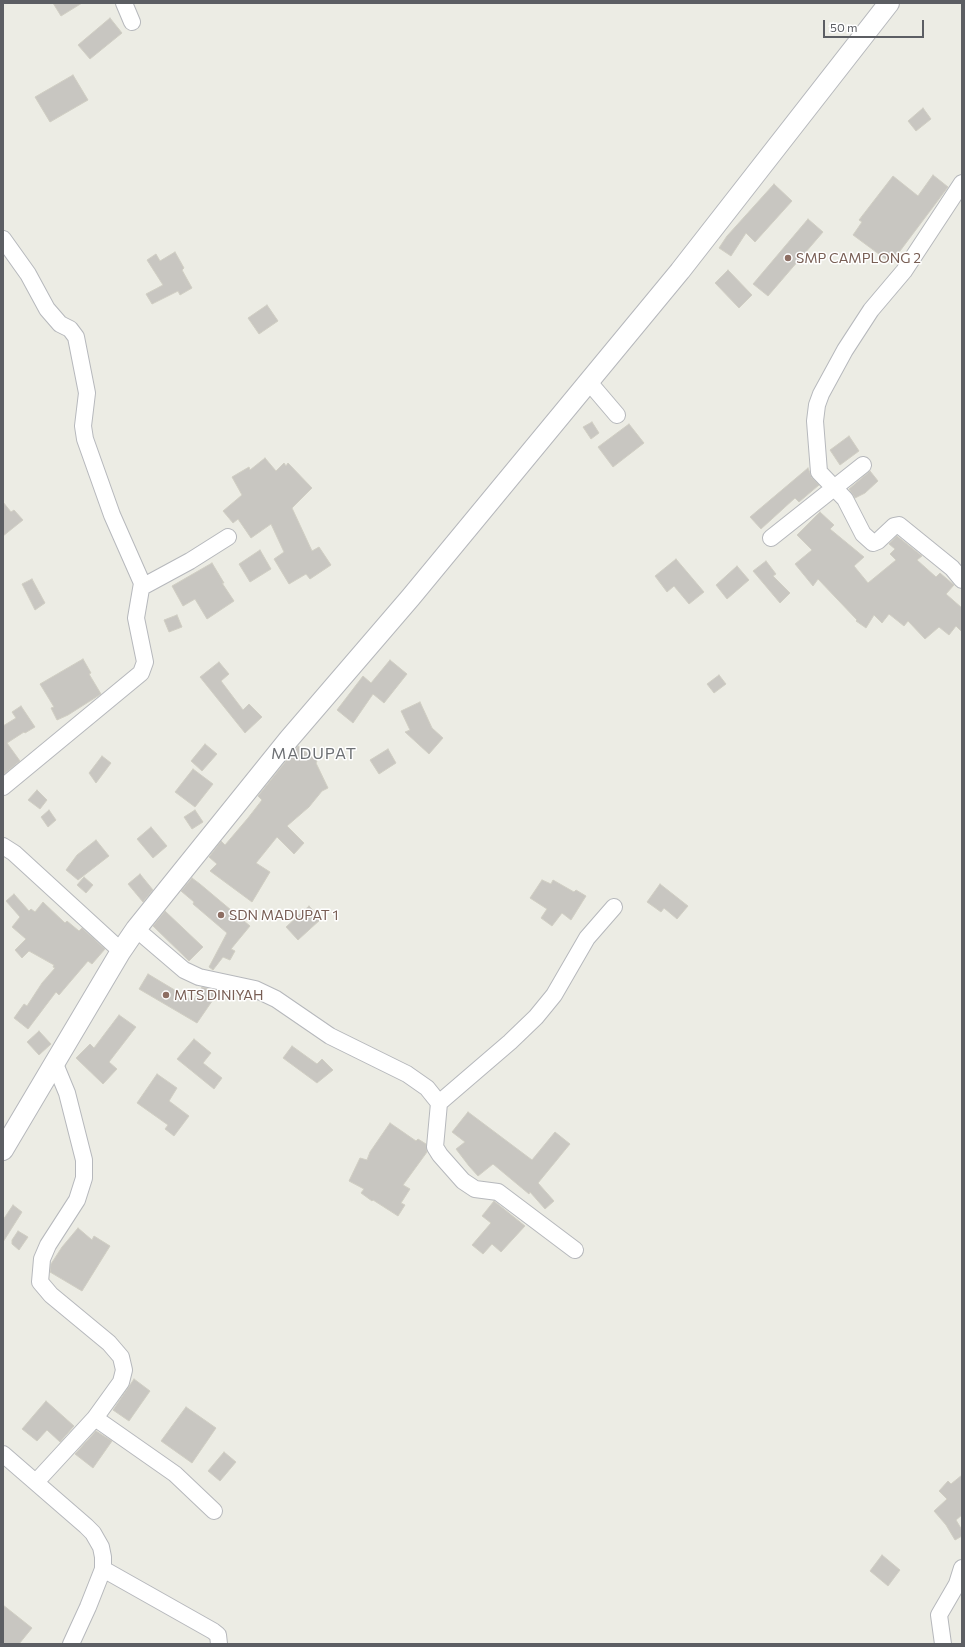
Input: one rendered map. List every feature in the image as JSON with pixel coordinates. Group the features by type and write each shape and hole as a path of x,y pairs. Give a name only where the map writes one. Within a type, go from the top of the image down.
{"street":[{"path":"124,3 132,22"},
{"path":"3,1150 56,1064 121,951 136,929 289,739 426,579 690,259 889,3"},
{"path":"962,183 904,271 871,310 821,394 817,405 815,421 819,472 845,499 863,534 868,540 873,543 878,541 894,526 899,525 952,568 962,580"},
{"path":"3,239 28,274 47,309 60,324 70,329 76,337 87,393 83,426 84,439 112,515 140,576 142,587 136,618 145,662 141,673 3,787"},
{"path":"588,381 617,415"},
{"path":"771,538 863,465"},
{"path":"142,587 190,561 228,537"},
{"path":"3,846 14,853 121,951"},
{"path":"439,1103 510,1042 536,1017 554,995 587,938 614,907"},
{"path":"136,929 184,970 199,977 255,989 276,999 330,1036 407,1074 427,1088 439,1103 435,1147 440,1155 463,1181 475,1189 498,1192 576,1250"},
{"path":"36,1482 96,1418 121,1382 124,1370 121,1357 109,1343 51,1295 40,1282 42,1259 48,1245 77,1200 84,1178 84,1160 67,1093 56,1064"},
{"path":"96,1418 175,1474 214,1511"},
{"path":"3,1454 93,1533 104,1557 103,1569 71,1644"},
{"path":"943,1644 939,1615 957,1584 962,1568"},
{"path":"103,1569 213,1631 218,1635 219,1644"}],"building":[{"path":"53,3 82,3 61,16"},
{"path":"110,18 122,33 90,59 78,45"},
{"path":"73,75 88,100 50,122 35,97"},
{"path":"923,108 931,119 916,131 908,121"},
{"path":"933,175 948,187 891,263 853,235 862,222 859,220 893,176 918,196"},
{"name":"SMP CAMPLONG 2","path":"774,184 792,201 755,242 746,233 731,256 719,248 727,236"},
{"name":"SMP CAMPLONG 2","path":"808,219 823,232 768,296 753,284"},
{"path":"175,252 184,268 182,270 192,288 180,295 178,291 152,304 146,294 163,285 147,260 156,254 160,261"},
{"path":"728,270 752,295 739,308 715,283"},
{"path":"267,305 278,321 259,334 248,318"},
{"path":"592,422 599,433 591,439 583,427"},
{"path":"629,424 644,443 613,467 598,447"},
{"path":"849,436 859,451 840,465 830,450"},
{"path":"265,458 276,471 284,463 286,466 288,463 312,488 292,508 312,551 319,547 331,565 310,579 306,574 289,584 274,559 284,552 271,524 251,538 238,519 233,523 223,511 242,495 232,477 249,467 250,470"},
{"path":"808,468 812,478 819,485 799,502 795,498 761,529 750,517"},
{"path":"870,471 878,481 865,493 855,498 849,489"},
{"path":"3,502 11,512 14,510 23,520 3,536"},
{"path":"820,512 834,525 830,529 864,557 854,566 868,583 896,560 890,554 895,549 889,544 897,536 922,556 917,560 936,577 940,573 954,585 946,594 962,608 962,632 956,626 949,635 939,627 925,639 908,621 904,626 889,614 882,623 874,615 866,628 856,621 857,620 818,579 813,586 795,564 812,550 797,535"},
{"path":"260,550 271,569 250,582 239,564"},
{"path":"676,559 704,592 689,604 674,586 667,592 655,576"},
{"path":"766,561 776,574 773,576 790,593 780,603 753,571"},
{"path":"212,563 224,583 222,583 234,601 207,619 195,599 183,606 172,586"},
{"path":"737,566 749,580 727,599 716,585"},
{"path":"32,579 45,603 35,610 22,584"},
{"path":"177,615 182,627 169,632 164,620"},
{"path":"83,659 91,673 89,674 101,694 68,715 57,720 51,708 54,707 40,684"},
{"path":"390,660 407,674 384,703 373,694 353,723 337,710 363,676 371,683"},
{"path":"219,662 229,674 221,681 243,710 249,704 262,717 245,733 200,677"},
{"path":"719,675 726,684 714,693 707,684"},
{"path":"420,702 432,728 443,738 429,754 405,732 410,730 401,711"},
{"path":"21,706 35,727 7,743 20,761 3,775 3,726 16,718 12,712"},
{"path":"205,744 217,754 202,771 191,761"},
{"path":"298,746 317,761 316,763 328,788 322,791 309,807 287,826 304,843 294,854 277,837 256,863 270,872 252,902 210,871 217,864 209,857 221,841 225,845 248,818 262,800 258,796"},
{"path":"388,749 396,763 379,774 370,760"},
{"path":"102,756 111,763 96,783 89,773"},
{"path":"193,769 213,784 195,807 175,792"},
{"path":"37,790 47,800 40,809 28,800"},
{"path":"49,810 56,820 48,827 41,817"},
{"path":"195,810 203,822 192,829 184,817"},
{"path":"151,827 167,846 153,858 137,839"},
{"path":"96,840 109,856 78,880 66,870 77,855"},
{"path":"140,874 153,890 143,902 128,884"},
{"path":"84,877 93,885 86,893 77,885"},
{"name":"SDN MADUPAT 1","path":"192,878 250,926 231,949 235,951 230,960 223,957 213,970 209,967 227,933 193,904 194,902 181,891"},
{"path":"542,880 551,884 553,880 574,892 576,890 586,896 571,920 562,913 552,926 541,918 547,909 530,898"},
{"path":"660,884 688,906 677,919 664,908 661,912 647,902"},
{"path":"14,894 29,911 31,909 35,912 43,902 65,923 67,921 79,931 82,928 105,949 92,964 88,961 59,995 56,992 28,1029 14,1018 24,1004 27,1006 42,983 55,968 53,967 54,965 29,951 22,958 15,950 26,939 12,927 20,917 6,901"},
{"path":"309,906 321,919 298,940 286,927"},
{"name":"SDN MADUPAT 1","path":"165,911 203,947 189,961 153,926"},
{"name":"MTS DINIYAH","path":"148,974 193,1001 202,987 219,991 197,1023 139,989"},
{"path":"119,1015 136,1027 109,1062 117,1069 103,1084 76,1058 90,1044 94,1048"},
{"path":"39,1031 51,1044 39,1055 27,1042"},
{"path":"194,1039 211,1053 203,1063 222,1078 214,1089 177,1059"},
{"path":"292,1046 317,1064 322,1059 333,1070 317,1083 283,1058"},
{"path":"157,1074 177,1088 169,1101 189,1116 174,1136 165,1129 168,1125 137,1103"},
{"path":"468,1112 532,1160 555,1132 570,1144 538,1183 554,1201 545,1209 530,1192 529,1194 493,1164 478,1176 469,1166 456,1149 465,1142 452,1132"},
{"path":"390,1123 416,1141 418,1139 426,1144 427,1152 403,1185 410,1189 401,1203 405,1205 398,1216 373,1200 372,1201 361,1193 364,1189 349,1181 360,1158 367,1160 370,1152"},
{"path":"494,1201 525,1226 501,1252 492,1244 483,1254 472,1245 491,1223 482,1216"},
{"path":"13,1205 22,1212 3,1242 3,1220"},
{"path":"78,1228 92,1240 94,1236 110,1246 82,1291 50,1272 51,1264 62,1247"},
{"path":"18,1231 28,1237 19,1250 12,1244 12,1240"},
{"path":"134,1379 150,1391 129,1421 113,1410"},
{"path":"46,1401 74,1426 60,1442 47,1430 37,1441 22,1429"},
{"path":"186,1407 216,1428 192,1463 161,1441"},
{"path":"96,1431 112,1441 93,1468 75,1454"},
{"path":"224,1452 236,1462 220,1481 208,1471"},
{"path":"962,1475 962,1515 956,1520 962,1530 962,1536 955,1540 946,1525 934,1511 947,1499 939,1491 948,1481 951,1484"},
{"path":"882,1555 900,1570 888,1586 870,1571"},
{"path":"3,1605 32,1628 19,1644 3,1644"}],"place":[{"name":"SMP CAMPLONG 2","path":"788,258"},
{"name":"SDN MADUPAT 1","path":"221,915"},
{"name":"MTS DINIYAH","path":"166,995"}],"district":[{"name":"MADUPAT","path":"314,754"}]}
